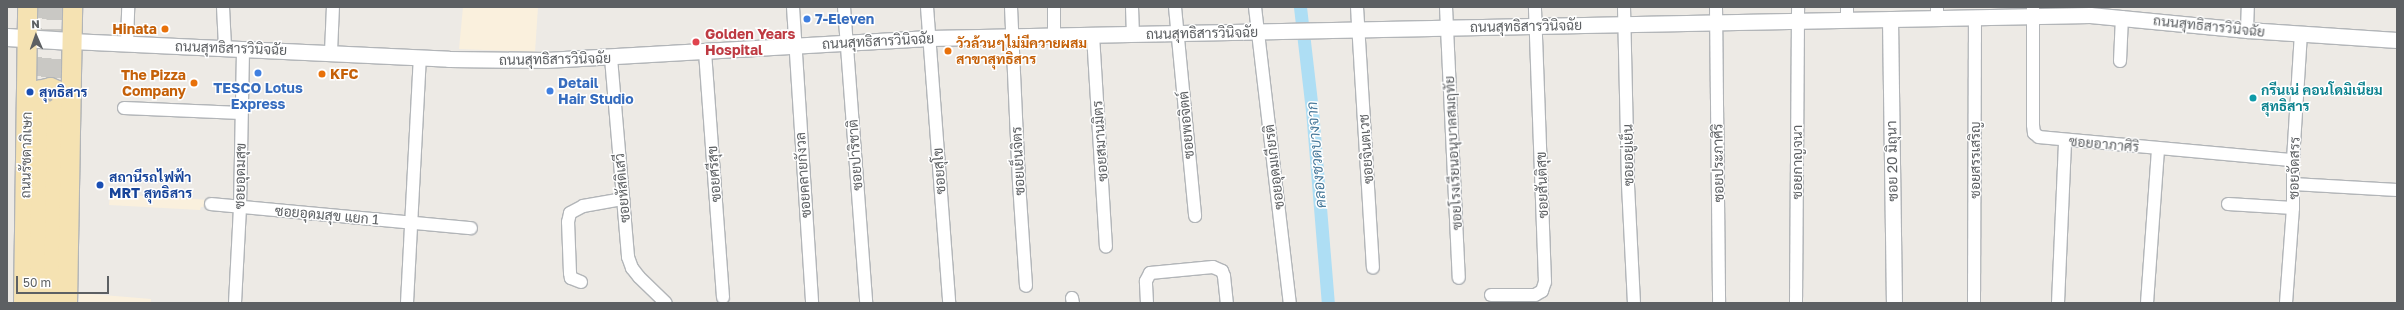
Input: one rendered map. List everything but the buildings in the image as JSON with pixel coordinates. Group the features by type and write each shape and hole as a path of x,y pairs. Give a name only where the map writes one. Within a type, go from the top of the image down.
{"main road":[{"name":"ถนนรัชดาภิเษก","path":"27,7 16,38 48,107 68,303"},
{"name":"ถนนรัชดาภิเษก","path":"23,303 48,107 71,40 72,7"},
{"name":"ถนนสุทธิสารวินิจฉัย","path":"16,38 71,40"},
{"name":"ถนนรัชดาภิเษก","path":"40,303 48,107"},
{"name":"ถนนรัชดาภิเษก","path":"48,107 53,303"}],"street":[{"path":"127,43 128,7"},
{"path":"223,7 225,46"},
{"path":"331,52 333,7"},
{"name":"ซอยคลายกังวล","path":"793,7 794,46 812,303"},
{"name":"ซอยปาริชาติ","path":"844,7 866,303"},
{"name":"ซอยสุโข","path":"927,7 949,303"},
{"name":"ซอยเย็นจิตร","path":"1011,7 1019,183 1026,286"},
{"path":"1054,7 1054,36"},
{"path":"1132,7 1133,34"},
{"name":"ซอยพอจิตต์","path":"1175,7 1195,216"},
{"name":"ซอยอุดมเกียรติ","path":"1255,7 1290,303"},
{"name":"ซอยจินตเวช","path":"1357,7 1373,268"},
{"name":"ซอยโรงเรียนอนุบาลสมฤทัย","path":"1446,7 1459,278"},
{"path":"1535,7 1536,26"},
{"name":"ซอยอยู่เย็น","path":"1624,7 1628,185 1634,303"},
{"name":"ซอยประภาศิริ","path":"1716,7 1719,303"},
{"path":"2247,30 2248,7"},
{"name":"ถนนสุทธิสารวินิจฉัย","path":"71,40 225,46 420,57 523,60 611,58 929,38 1716,22 1798,14 1847,13 1890,19 1937,13 1975,17 2033,12 2122,17 2247,30 2397,40"},
{"name":"ซอยอาภาศิริ","path":"2033,12 2034,133 2039,137 2158,149 2293,160"},
{"name":"ซอยกาญจนา","path":"1796,303 1798,14"},
{"name":"ซอยสรรเสริญ","path":"1974,303 1975,17"},
{"path":"2120,61 2122,17"},
{"name":"ซอย 20 มิถุนา","path":"1890,19 1894,303"},
{"name":"ซอยสันติสุข","path":"1491,295 1535,295 1542,290 1545,282 1536,26"},
{"name":"ซอยจัดสรร","path":"2286,303 2293,208 2293,160 2301,34"},
{"name":"ซอยสมานมิตร","path":"1093,35 1106,247"},
{"name":"ซอยอุดมสุข","path":"235,303 240,207 243,48"},
{"name":"ซอยศรีสุข","path":"704,52 723,297"},
{"path":"407,303 413,223 420,57"},
{"name":"ซอยหัสดิเสวี","path":"611,58 626,246 632,268 666,303"},
{"path":"124,108 241,113"},
{"path":"2058,303 2065,140"},
{"path":"2147,303 2158,149"},
{"path":"2293,184 2397,190"},
{"path":"581,282 571,278 570,273 568,222 570,213 583,206 622,199"},
{"name":"ซอยอุดมสุข แยก 1","path":"211,204 471,228"},
{"path":"2228,204 2293,208"},
{"path":"1147,303 1146,282 1150,273 1213,267 1222,271 1224,276 1227,303"}],"shaded area":[{"path":"463,7 538,7 535,52 459,49"},
{"path":"110,194 211,200 211,207 201,207 200,210 109,205"},
{"path":"79,293 151,299 151,303 79,303"}],"waterway":[{"name":"คลองชวดบางจาก","path":"1300,7 1312,110 1328,303"}],"tunnel":[{"path":"41,105 43,7"},
{"path":"56,7 56,106"}],"place":[{"name":"7-Eleven","path":"807,19"},
{"name":"Hinata","path":"165,29"},
{"name":"Golden Years Hospital","path":"696,42"},
{"name":"วัวล้วนๆไม่มีควายผสม สาขาสุทธิสาร","path":"948,51"},
{"name":"TESCO Lotus Express","path":"258,73"},
{"name":"KFC","path":"322,74"},
{"name":"The Pizza Company","path":"194,83"},
{"name":"Detail Hair Studio","path":"550,91"},
{"name":"สุทธิสาร","path":"30,92"},
{"name":"กรีนเน่ คอนโดมิเนียม สุทธิสาร","path":"2253,98"},
{"name":"สถานีรถไฟฟ้า MRT สุทธิสาร","path":"100,185"}]}
